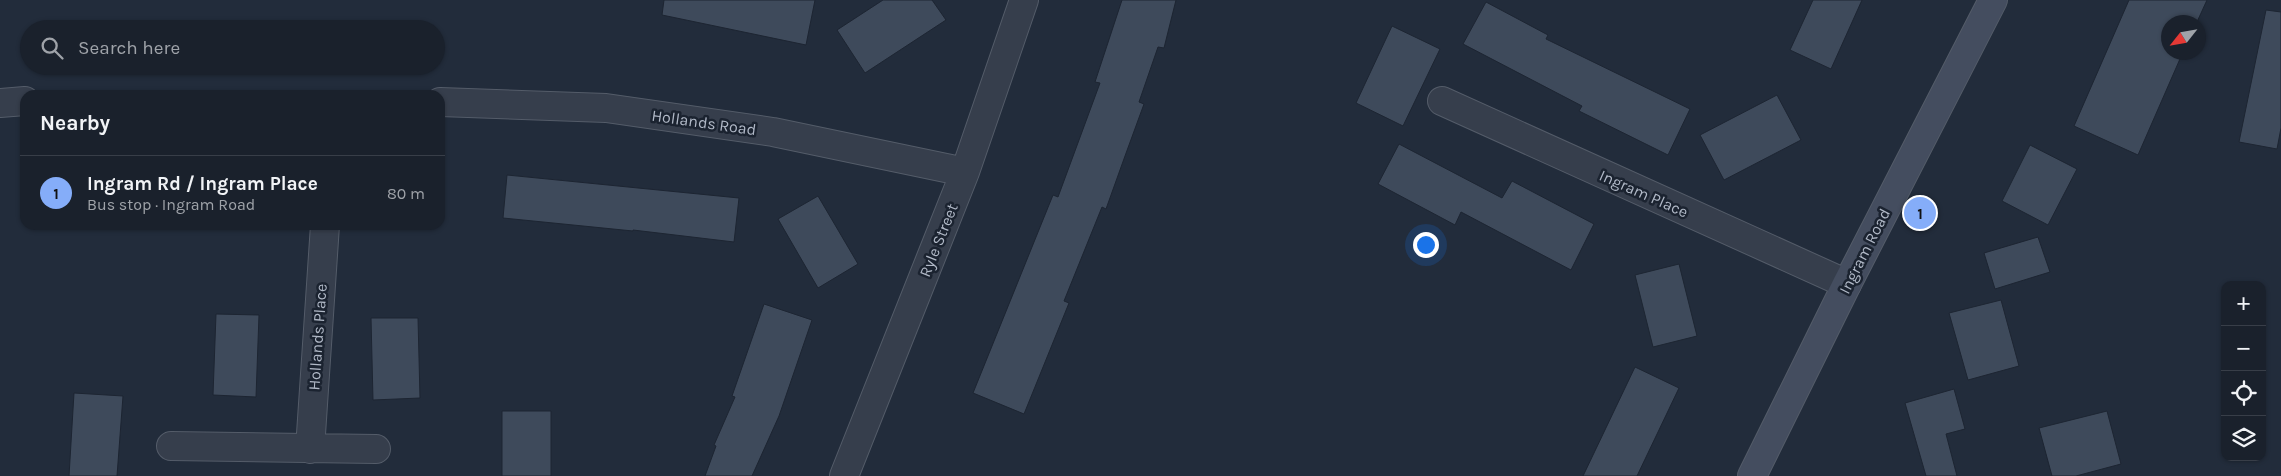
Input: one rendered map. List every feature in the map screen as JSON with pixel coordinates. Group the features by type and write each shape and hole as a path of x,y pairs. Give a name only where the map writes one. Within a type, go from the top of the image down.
{"street":[{"name":"Ryle Street","path":"844,476 965,172 1024,0"},
{"name":"Ingram Road","path":"1752,476 1847,284 1992,0"},
{"path":"0,103 20,101"},
{"name":"Ingram Place","path":"1442,101 1847,284"},
{"name":"Hollands Road","path":"445,102 606,108 774,132 965,172"},
{"name":"Hollands Place","path":"310,449 325,230"},
{"path":"171,446 376,449"}],"building":[{"path":"664,0 815,0 806,45 662,15"},
{"path":"883,0 932,0 946,20 865,73 837,30"},
{"path":"1122,0 1176,0 1164,48 1158,47 1139,102 1144,104 1106,209 1102,207 1064,301 1069,303 1024,414 973,393 1053,195 1058,197 1100,83 1095,82"},
{"path":"1813,0 1862,0 1831,69 1790,50"},
{"path":"2129,0 2207,0 2200,15 2161,15 2161,60 2180,60 2138,155 2074,126"},
{"path":"1486,2 1548,35 1546,39 1690,109 1668,155 1579,111 1582,106 1463,44"},
{"path":"2266,10 2281,12 2281,128 2277,149 2239,142"},
{"path":"1392,26 1440,49 1403,126 1356,103"},
{"path":"1777,95 1801,140 1724,180 1700,135"},
{"path":"1399,144 1502,198 1512,181 1594,224 1571,270 1461,212 1455,225 1378,184"},
{"path":"2030,145 2077,169 2048,225 2002,201"},
{"path":"507,175 739,198 734,242 503,218"},
{"path":"818,196 858,264 818,288 778,219"},
{"path":"2038,237 2050,272 1995,289 1984,253"},
{"path":"1679,264 1697,336 1653,347 1635,275"},
{"path":"2001,300 2019,366 1968,380 1949,313"},
{"path":"764,304 812,320 779,416 752,476 705,476 716,446 714,445 735,397 732,396"},
{"path":"216,314 259,315 256,397 213,395"},
{"path":"371,318 418,318 420,398 373,400"},
{"path":"1635,367 1679,388 1637,476 1583,476"},
{"path":"1954,389 1965,429 1946,434 1957,476 1926,476 1905,403"},
{"path":"74,393 123,396 117,476 69,476"},
{"path":"502,411 551,411 551,476 502,476"},
{"path":"2107,411 2121,464 2076,476 2052,476 2039,428"}],"place":[{"name":"Ingram Rd / Ingram Place","path":"1920,213"}]}
